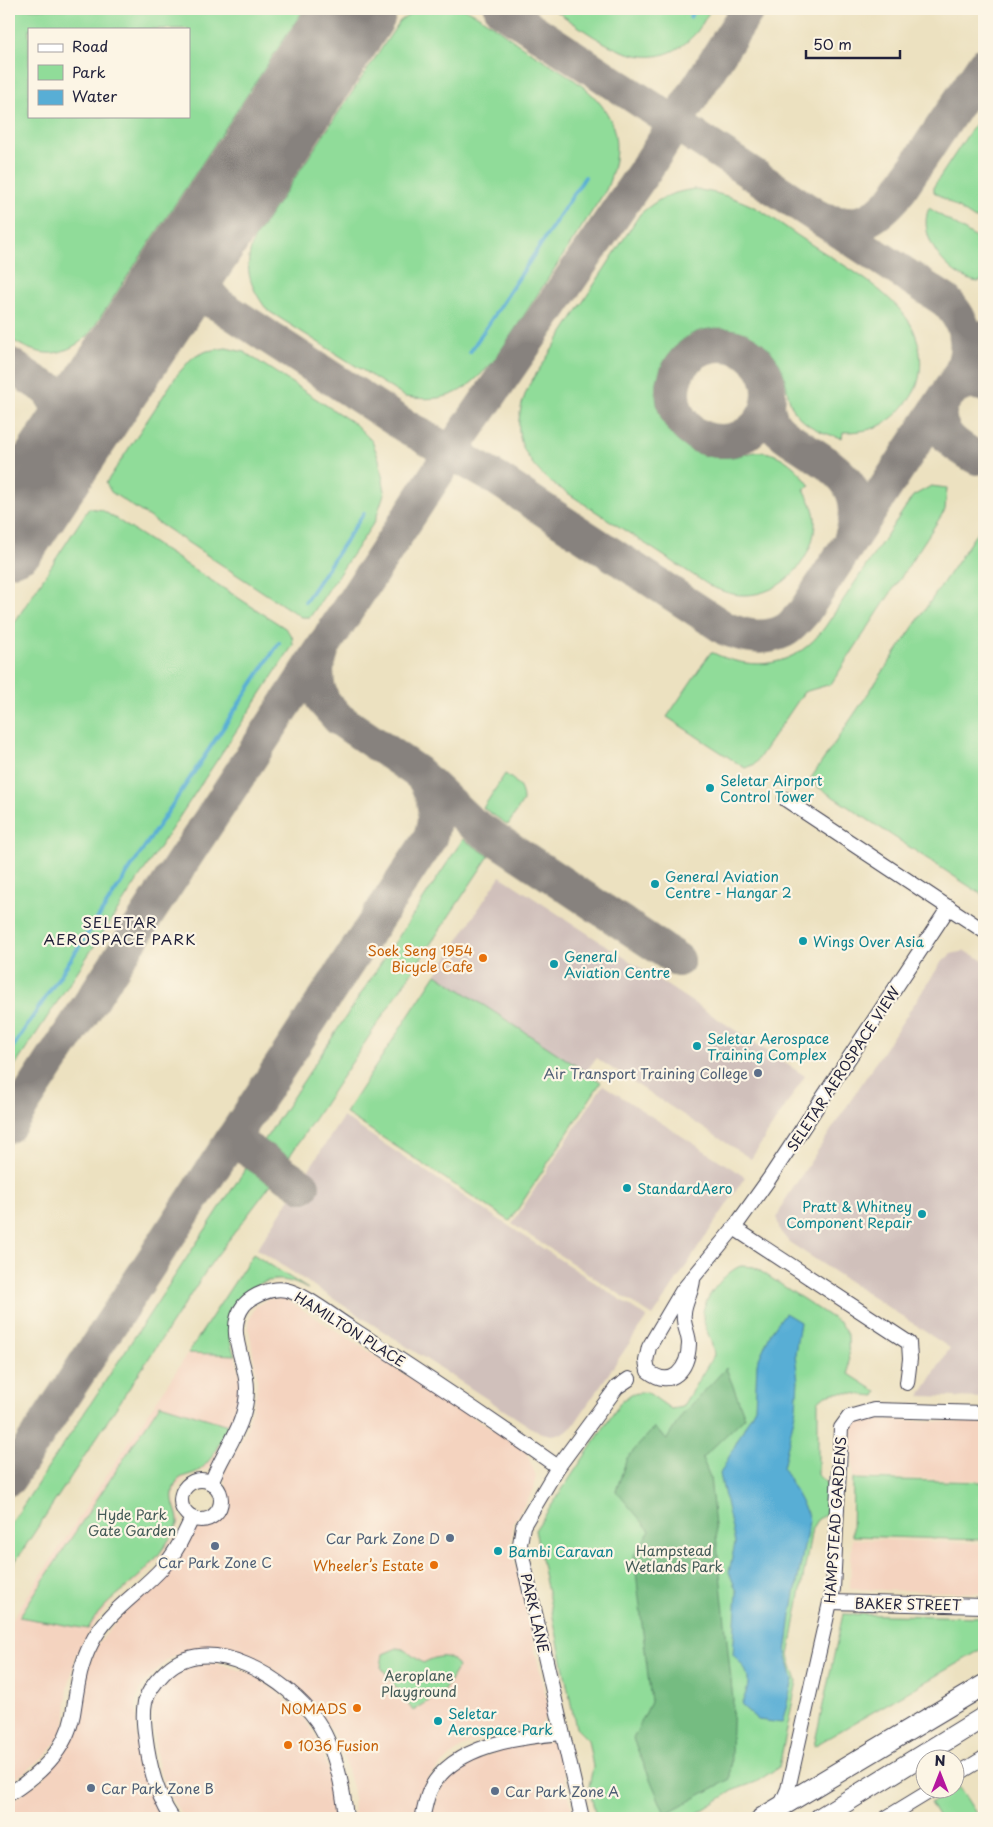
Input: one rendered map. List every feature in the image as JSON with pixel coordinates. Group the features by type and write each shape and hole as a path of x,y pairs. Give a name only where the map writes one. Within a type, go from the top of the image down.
{"street":[{"path":"785,799 984,931"},
{"name":"SELETAR AEROSPACE VIEW","path":"694,1280 684,1314 689,1343 687,1355 677,1374 669,1379 661,1379 648,1371 646,1361 649,1347 682,1291 694,1280 734,1228 818,1108 948,907"},
{"path":"734,1228 908,1343 910,1359 907,1382"},
{"name":"HAMILTON PLACE","path":"211,1483 240,1424 246,1403 247,1380 236,1333 239,1314 245,1304 257,1295 272,1290 285,1290 298,1295 469,1405 558,1467"},
{"name":"PARK LANE","path":"582,1818 520,1544 523,1526 558,1467 616,1387 629,1379"},
{"name":"HAMPSTEAD GARDENS","path":"771,1813 788,1790 831,1602 841,1428 849,1416 874,1410 984,1413"},
{"path":"198,1480 211,1483 220,1492 218,1511 206,1519 192,1518 187,1515 181,1503 183,1491 187,1486 198,1480"},
{"path":"9,1794 33,1778 53,1759 73,1716 76,1685 91,1644 116,1611 164,1566 176,1550 192,1518"},
{"name":"BAKER STREET","path":"831,1602 984,1606"},
{"path":"172,1818 161,1799 149,1759 144,1727 145,1701 155,1682 169,1668 182,1660 204,1655 246,1663 284,1686 308,1709 327,1739 339,1777 346,1818"},
{"path":"771,1813 984,1685"},
{"path":"820,1818 984,1717"},
{"path":"422,1818 430,1788 452,1766 473,1752 497,1742 522,1736 562,1733"},
{"path":"966,1769 984,1758"},
{"path":"886,1818 916,1800"}],"shaded area":[{"path":"500,876 805,1076 751,1159 596,1058 586,1072 436,974"},
{"path":"964,951 984,960 984,1398 920,1396 950,1348 789,1242 780,1231 777,1219 782,1205 941,963 951,954"},
{"path":"603,1085 745,1177 653,1316 512,1224"},
{"path":"343,1117 647,1317 573,1426 565,1433 551,1435 538,1432 257,1249"},
{"path":"284,1298 525,1450 536,1476 534,1489 513,1523 511,1547 549,1710 548,1714 541,1724 533,1728 506,1731 466,1745 452,1755 431,1775 422,1791 415,1818 354,1818 353,1791 344,1759 332,1731 313,1704 266,1663 243,1652 224,1649 195,1649 168,1659 143,1685 136,1702 137,1737 142,1767 156,1807 162,1818 9,1818 9,1803 43,1779 71,1742 77,1725 88,1667 98,1644 195,1524 218,1521 227,1511 229,1495 223,1475 246,1431 256,1394 257,1378 248,1323 255,1307 267,1299"},
{"path":"188,1353 235,1355 242,1384 239,1413 209,1468 188,1475 176,1487 174,1498 181,1521 171,1542 149,1570 134,1584 117,1595 99,1617 77,1653 68,1688 65,1726 58,1740 46,1755 9,1784 9,1624"},
{"path":"864,1419 984,1423 984,1480 853,1477 852,1428 855,1422"},
{"path":"852,1539 984,1543 984,1593 850,1589"},
{"path":"203,1663 217,1663 250,1673 278,1692 305,1720 314,1732 327,1766 338,1818 184,1818 168,1794 160,1772 155,1748 152,1708 155,1696 176,1672"},
{"path":"557,1741 574,1818 431,1818 439,1791 450,1776 474,1760 515,1746"}],"green space":[{"path":"459,8 483,19 581,85 597,100 609,117 615,138 615,161 606,190 494,361 464,388 445,397 433,398 405,397 267,310 252,284 249,268 249,259 254,239 400,21 418,9"},
{"path":"9,9 304,9 88,336 78,344 58,352 40,352 9,338"},
{"path":"553,9 711,9 692,37 675,50 657,56 639,55 603,42"},
{"path":"984,110 984,218 975,219 934,192 934,186"},
{"path":"694,189 724,195 752,206 772,217 861,276 900,310 910,323 920,352 921,362 918,383 914,393 901,409 880,426 864,431 843,432 842,438 808,425 799,417 790,402 784,375 779,363 763,343 741,331 716,328 703,330 681,341 665,359 657,380 656,400 659,413 665,425 677,441 693,451 712,457 732,457 758,452 776,455 795,468 810,486 804,489 815,518 814,533 804,560 795,572 784,581 758,594 733,594 707,584 549,481 529,459 520,437 520,413 529,385 640,214 665,197"},
{"path":"929,208 984,243 984,279 978,282 967,279 956,273 938,254 931,243 927,231 926,219"},
{"path":"226,348 244,352 355,424 372,441 379,459 385,491 375,521 310,617 301,617 111,492 106,483 177,375 192,358 207,351"},
{"path":"931,486 947,488 945,510 831,684 804,692 755,764 745,768 667,717 711,652 727,659 758,664 788,658 801,651 814,640 825,627 913,496"},
{"path":"89,508 102,510 285,628 292,636 293,645 9,1075 9,631"},
{"path":"978,531 984,535 984,896 809,781"},
{"path":"505,774 518,785 522,792 523,801 508,825 483,808"},
{"path":"463,839 489,856 283,1166 258,1150"},
{"path":"436,974 601,1082 510,1221 345,1113"},
{"path":"252,1159 278,1175 212,1262 9,1571 9,1527"},
{"path":"253,1254 308,1289 284,1280 262,1283 251,1288 235,1307 231,1318 229,1330 235,1355 188,1353"},
{"name":"Hampstead Wetlands Park","path":"741,1266 754,1267 840,1323 848,1336 849,1374 877,1392 875,1396 852,1393 829,1394 818,1402 818,1475 827,1484 826,1514 817,1520 812,1528 789,1656 797,1681 779,1767 756,1782 734,1790 690,1818 596,1818 589,1786 593,1767 588,1740 576,1728 535,1530 621,1402 631,1394 647,1392 671,1409 682,1407 714,1355 705,1327 703,1310 710,1295 722,1280"},
{"path":"726,1368 745,1417 702,1458 710,1477 733,1699 730,1779 665,1814 633,1739 651,1702 634,1555 650,1531 616,1491 627,1458 654,1428 667,1439 682,1415"},
{"name":"Hyde Park Gate Garden","path":"160,1404 228,1425 217,1449 206,1465 197,1472 184,1476 174,1486 173,1497 178,1524 165,1546 142,1573 103,1608 88,1629 19,1617"},
{"path":"853,1479 984,1482 984,1540 852,1536"},
{"path":"843,1614 984,1617 984,1648 814,1746"},
{"name":"Aeroplane Playground","path":"397,1648 403,1649 423,1663 437,1657 447,1657 455,1662 458,1667 443,1692 413,1711 381,1667 383,1654"},
{"path":"966,1798 979,1818 939,1818 930,1803 935,1800 966,1800"}],"water":[{"path":"785,1313 800,1322 795,1354 798,1381 796,1408 783,1468 807,1513 809,1521 791,1615 786,1653 793,1680 782,1723 758,1720 741,1705 747,1690 748,1679 744,1667 733,1655 737,1592 729,1572 735,1543 720,1474 755,1407 757,1363 771,1332"}],"waterway":[{"path":"690,17 695,9"},
{"path":"470,352 585,177"},
{"path":"305,602 364,513"},
{"path":"9,1053 279,643"}],"taxiway":[{"path":"501,9 946,301 958,316 965,332 966,349 962,368"},
{"path":"9,1126 451,452 646,169 748,9"},
{"path":"822,220 845,224 855,223 863,222 879,213 895,197 984,64"},
{"path":"201,242 200,276 206,290 218,304"},
{"path":"155,313 171,302 185,297 200,298 218,304 405,426 497,479 726,629 740,634 762,637 787,630 804,612 984,337"},
{"path":"721,345 739,349 755,359 765,375 769,393 765,411 755,427 739,437 721,441 703,437 687,427 677,411 673,393 677,375 687,359 703,349 721,345"},
{"path":"9,364 47,388 69,394 95,387 111,378"},
{"path":"977,458 960,448 949,438 941,424 940,414 942,404 954,389 973,383 984,385"},
{"path":"47,389 62,418 64,451"},
{"path":"768,405 772,420 778,430 825,462 846,480 856,504 851,537"},
{"path":"322,651 317,669 318,686 323,701 339,719 417,772 470,822 678,960"},
{"path":"9,1479 430,838 434,822 434,808 431,794 424,779"},
{"path":"232,1139 303,1186"}],"runway":[{"path":"9,534 355,9"}],"place":[{"name":"Seletar Airport Control Tower","path":"710,788"},
{"name":"General Aviation Centre - Hangar 2","path":"655,884"},
{"name":"Wings Over Asia","path":"803,941"},
{"name":"Soek Seng 1954 Bicycle Cafe","path":"483,958"},
{"name":"General Aviation Centre","path":"554,964"},
{"name":"Seletar Aerospace Training Complex","path":"697,1046"},
{"name":"Air Transport Training College","path":"758,1073"},
{"name":"StandardAero","path":"627,1188"},
{"name":"Pratt & Whitney Component Repair","path":"922,1214"},
{"name":"Car Park Zone D","path":"450,1538"},
{"name":"Car Park Zone C","path":"215,1546"},
{"name":"Bambi Caravan","path":"498,1551"},
{"name":"Wheeler’s Estate","path":"434,1565"},
{"name":"NOMADS","path":"357,1708"},
{"name":"Seletar Aerospace Park","path":"438,1721"},
{"name":"1036 Fusion","path":"288,1745"},
{"name":"Car Park Zone B","path":"91,1788"},
{"name":"Car Park Zone A","path":"495,1791"}],"district":[{"name":"SELETAR AEROSPACE PARK","path":"120,930"}]}
